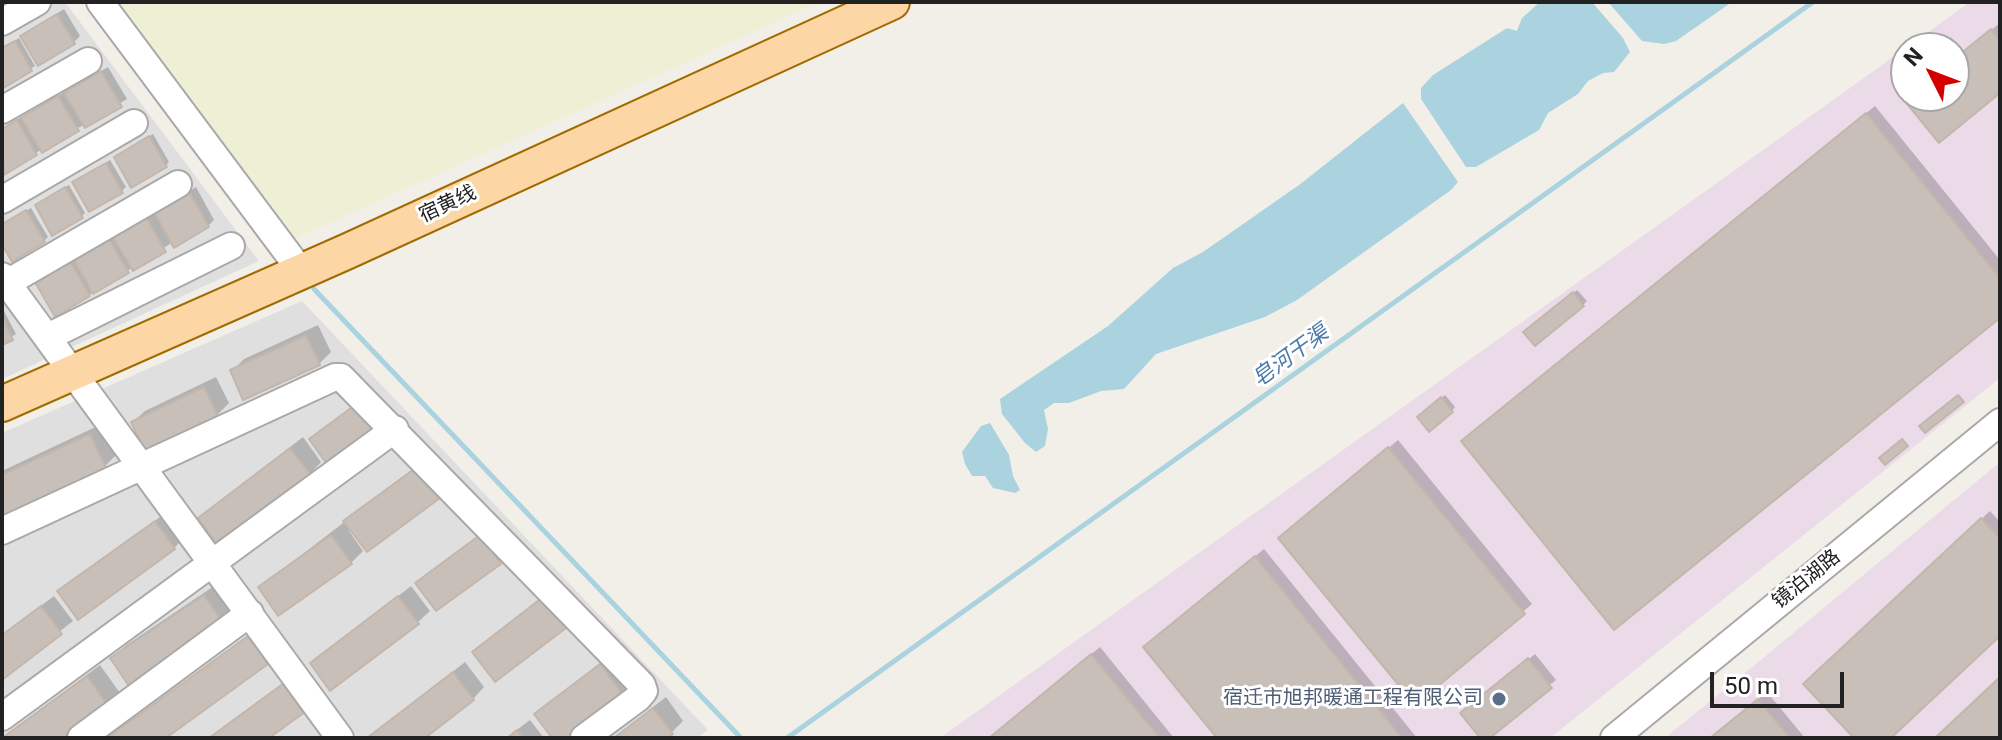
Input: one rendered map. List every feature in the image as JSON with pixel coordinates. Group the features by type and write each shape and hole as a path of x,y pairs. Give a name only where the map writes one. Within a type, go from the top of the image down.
{"main road":[{"name":"宿黄线","path":"2,404 892,2"}],"street":[{"path":"2,22 37,2"},
{"path":"100,2 301,271"},
{"path":"2,110 88,61"},
{"path":"2,200 134,123"},
{"path":"178,184 5,279 340,738"},
{"path":"48,337 231,246"},
{"path":"2,531 335,377 348,381 642,685 644,691 638,698 584,738"},
{"name":"镜泊湖路","path":"1614,738 2000,422"},
{"path":"2,717 395,429"},
{"path":"81,738 250,613"}],"shaded area":[{"path":"2,2 65,2 259,261 2,379"},
{"path":"1970,2 2000,2 2000,378 1550,738 940,738 1890,59 1890,112 1970,112 1970,32 1928,32"},
{"path":"302,301 708,730 697,738 2,738 2,433"},
{"path":"2000,462 2000,738 1665,738 1762,659"}],"green space":[{"path":"117,2 820,2 294,239"}],"water":[{"path":"1540,2 1592,2 1623,38 1630,52 1614,72 1603,73 1588,81 1578,94 1548,113 1539,130 1476,167 1466,167 1421,99 1421,88 1433,75 1507,28 1517,31 1522,18"},
{"path":"1608,2 1732,2 1676,41 1664,44 1642,41"},
{"path":"1403,103 1458,182 1451,190 1297,300 1265,317 1156,354 1124,389 1101,391 1069,403 1054,403 1044,410 1048,429 1045,446 1036,452 1025,443 1002,414 1000,399 1108,326 1173,268 1203,252 1299,185"},
{"path":"990,423 1009,455 1013,476 1020,490 1015,493 993,488 985,476 972,476 965,464 962,452 981,426"}],"building":[{"path":"57,14 75,44 38,66 20,36"},
{"path":"1991,29 2000,41 2000,93 1939,143 1914,112 1970,112 1970,46"},
{"path":"15,41 32,71 2,89 2,48"},
{"path":"101,71 122,107 85,128 64,93"},
{"path":"58,96 79,131 42,153 21,118"},
{"path":"1866,113 2000,278 2000,318 1614,630 1461,441"},
{"path":"17,120 37,155 4,175 2,129"},
{"path":"149,136 167,167 131,188 114,157"},
{"path":"106,163 123,193 89,212 72,182"},
{"path":"65,187 83,218 52,236 35,205"},
{"path":"189,192 209,227 174,248 154,212"},
{"path":"26,210 45,242 12,262 2,244 2,224"},
{"path":"146,217 166,252 133,271 112,236"},
{"path":"109,239 129,273 93,294 74,260"},
{"path":"70,261 90,296 55,317 35,282"},
{"path":"1573,292 1584,306 1535,346 1523,332"},
{"path":"2,317 13,340 2,345"},
{"path":"306,335 320,365 243,400 230,370"},
{"path":"204,387 218,417 145,451 131,422"},
{"path":"1958,395 1964,402 1925,433 1919,426"},
{"path":"1441,397 1453,412 1429,432 1417,417"},
{"path":"355,405 373,428 326,463 309,439"},
{"path":"90,434 106,468 2,516 2,475"},
{"path":"1902,439 1908,446 1885,465 1879,458"},
{"path":"1388,447 1525,614 1415,705 1278,538"},
{"path":"290,448 311,475 218,546 198,518"},
{"path":"417,467 440,498 367,552 343,521"},
{"path":"1981,518 2000,538 2000,636 1891,738 1854,738 1803,684"},
{"path":"155,521 175,549 78,620 57,591"},
{"path":"331,535 352,564 278,616 258,587"},
{"path":"480,535 501,564 436,611 415,583"},
{"path":"1255,556 1402,738 1217,738 1143,647"},
{"path":"204,595 223,623 129,686 110,658"},
{"path":"398,596 419,624 330,691 310,663"},
{"path":"543,597 566,628 495,682 472,652"},
{"path":"41,606 62,634 2,680 2,635"},
{"path":"248,636 268,664 166,738 107,738"},
{"path":"1091,654 1160,738 989,738"},
{"path":"1528,658 1552,688 1490,738 1480,738 1460,713"},
{"path":"600,664 625,698 571,738 552,738 534,714"},
{"path":"453,672 474,700 425,738 367,738"},
{"path":"87,676 109,707 65,738 2,738"},
{"path":"2000,677 2000,738 1935,738"},
{"path":"284,683 305,712 269,738 209,738"},
{"path":"1758,699 1790,738 1710,738"},
{"path":"653,708 673,734 668,738 614,738"},
{"path":"517,730 523,738 507,738"}],"waterway":[{"name":"皂河干渠","path":"787,738 1813,2"},
{"path":"314,289 741,738"}],"place":[{"name":"宿迁市旭邦暖通工程有限公司","path":"1499,699"}]}
